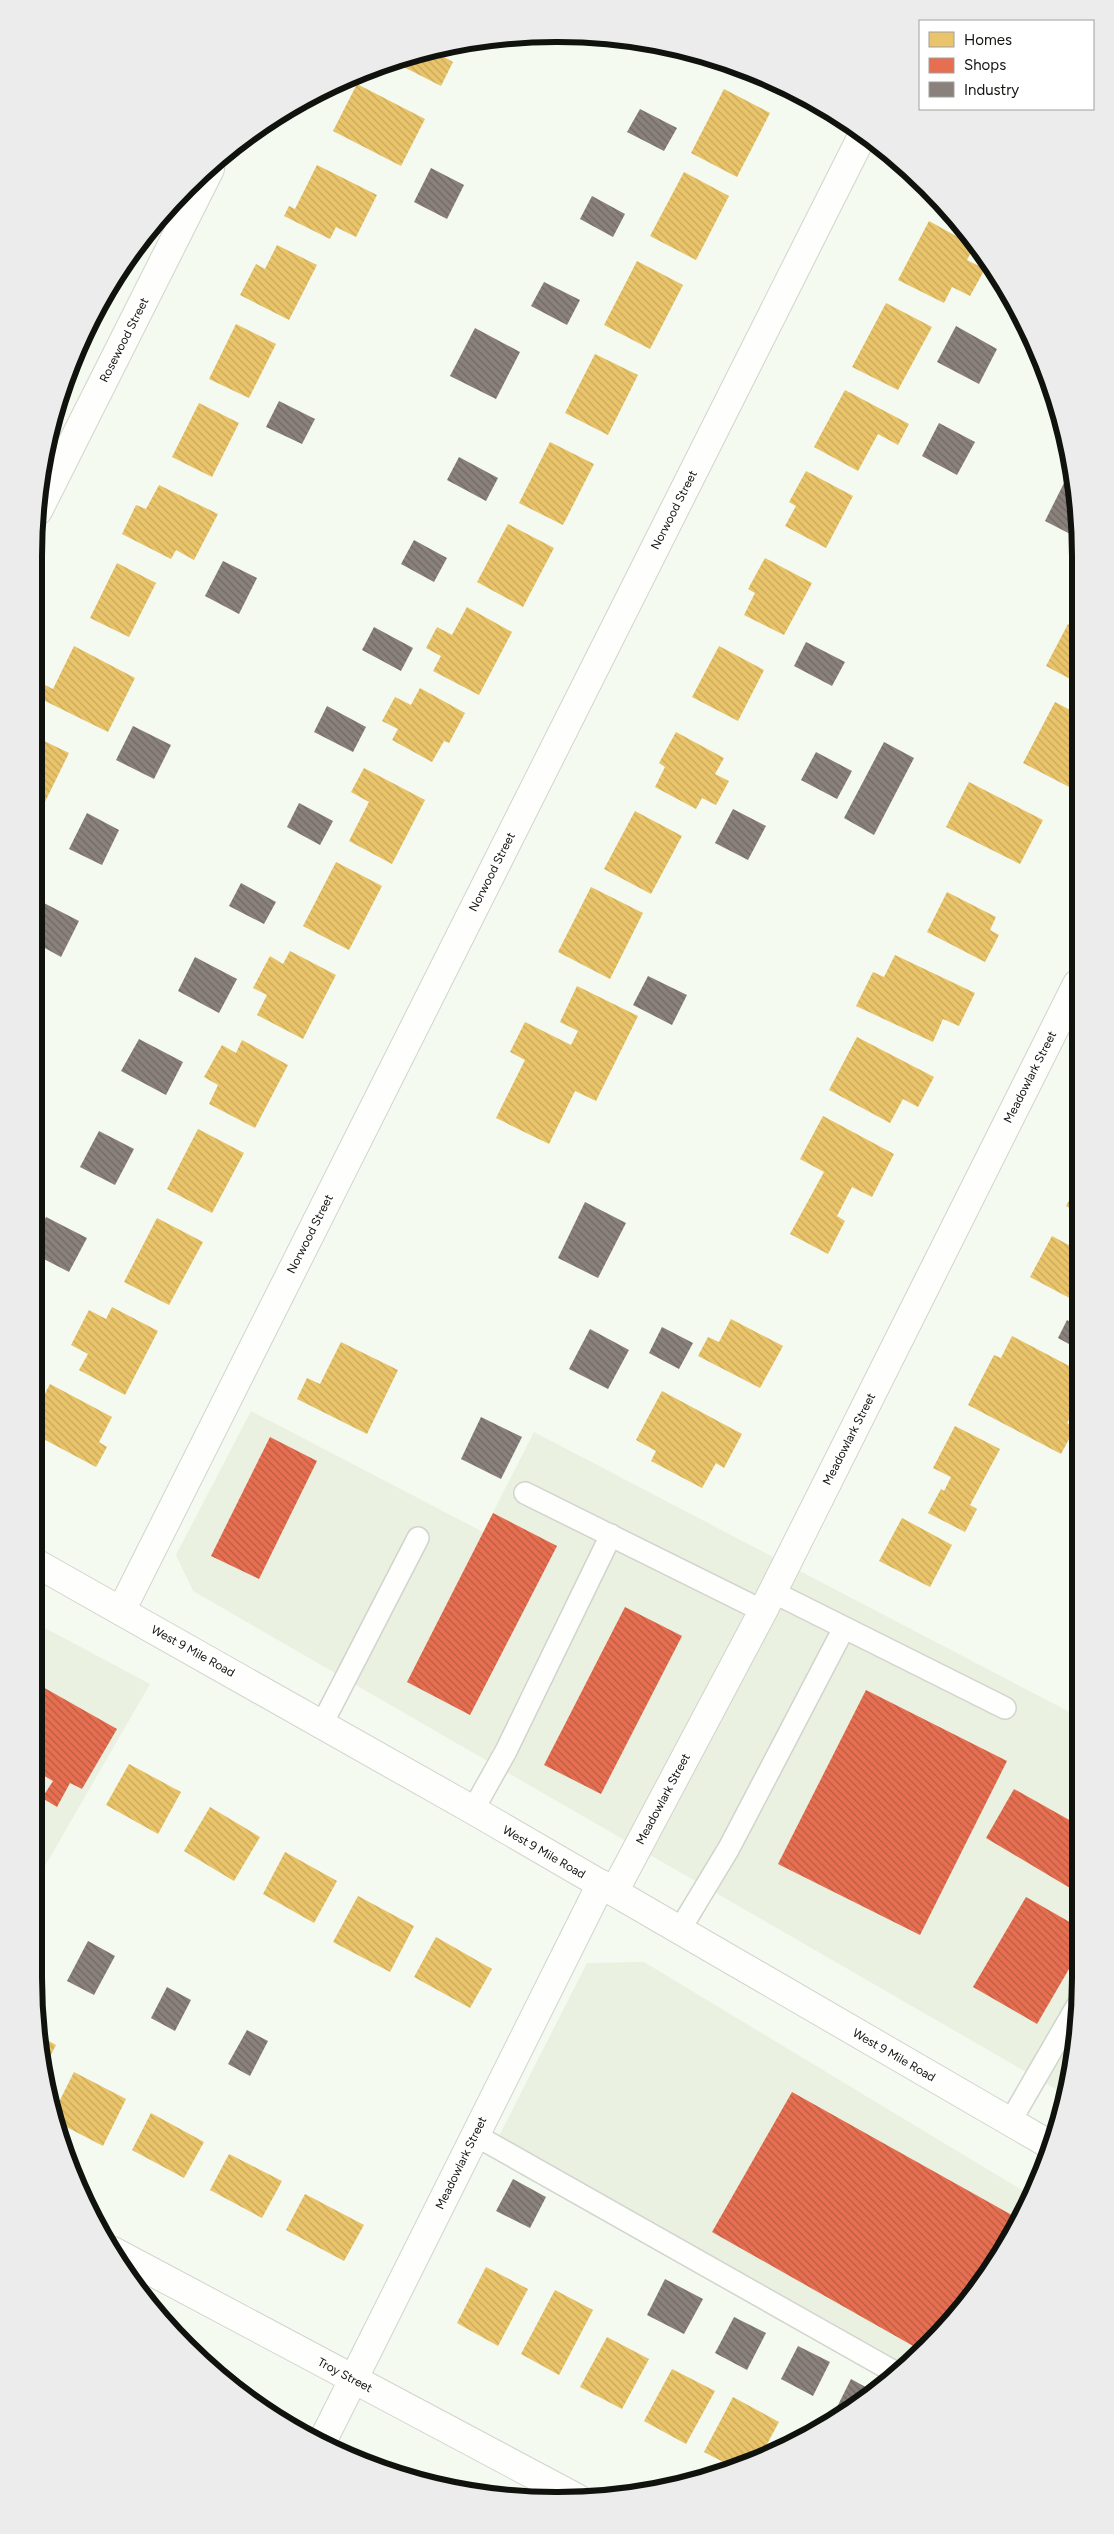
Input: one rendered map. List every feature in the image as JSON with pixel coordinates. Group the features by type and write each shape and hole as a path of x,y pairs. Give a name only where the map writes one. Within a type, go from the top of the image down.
{"street":[{"name":"Norwood Street","path":"121,1610 859,141"},
{"name":"Rosewood Street","path":"47,493 202,185"},
{"name":"Meadowlark Street","path":"325,2436 475,2135 607,1888 768,1601 1072,994"},
{"name":"West 9 Mile Road","path":"42,1566 473,1810 1044,2142"},
{"name":"Troy Street","path":"126,2258 565,2492"}],"lane":[{"path":"526,1493 611,1535 768,1601 844,1628 1005,1708"},
{"path":"473,1810 506,1751 611,1535"},
{"path":"322,1724 418,1538"},
{"path":"679,1931 729,1848 844,1628"},
{"path":"1010,2122 1069,2019"},
{"path":"475,2135 890,2369"}],"shaded area":[{"path":"251,1411 483,1532 534,1432 1072,1713 1072,1977 1067,2044 1059,2091 193,1591 176,1555"},
{"path":"42,1626 150,1684 42,1871"},
{"path":"644,1962 1024,2191 1003,2234 985,2263 944,2316 899,2361 499,2136 587,1963"}],"building: Homes":[{"path":"442,56 453,62 441,86 403,67"},
{"path":"357,84 425,119 401,166 333,131"},
{"path":"724,89 770,113 737,177 691,153"},
{"path":"317,165 377,195 356,237 336,227 330,239 284,216 289,206 295,209"},
{"path":"684,172 729,196 696,260 650,236"},
{"path":"929,221 961,239 971,252 967,260 984,270 970,296 952,287 944,303 898,280"},
{"path":"277,245 317,265 289,320 240,295 256,264 265,269"},
{"path":"637,261 683,285 650,349 604,325"},
{"path":"886,303 932,327 898,390 852,367"},
{"path":"236,324 276,344 249,398 209,379"},
{"path":"595,354 638,375 608,435 565,413"},
{"path":"845,390 909,424 898,445 878,434 858,471 814,447"},
{"path":"199,403 239,423 212,477 172,457"},
{"path":"550,442 594,464 563,525 519,503"},
{"path":"806,471 853,496 826,548 785,526 796,506 789,502"},
{"path":"159,485 218,514 194,560 176,550 171,559 122,534 136,505 146,509"},
{"path":"508,524 554,548 523,607 477,582"},
{"path":"765,558 812,583 784,635 744,615 755,593 748,589"},
{"path":"117,563 156,583 129,637 90,618"},
{"path":"467,607 512,632 479,695 433,671 441,656 426,648 437,627 452,635"},
{"path":"1068,624 1072,626 1072,680 1046,666"},
{"path":"74,646 135,678 108,732 42,699 42,692 45,685 53,689"},
{"path":"719,646 764,670 738,721 692,697"},
{"path":"420,688 465,713 449,743 444,741 432,762 392,740 398,729 382,721 395,697 411,705"},
{"path":"1055,702 1072,711 1071,788 1023,763"},
{"path":"676,732 724,758 715,774 729,781 716,805 702,798 696,809 655,787 665,767 659,763"},
{"path":"42,740 69,753 42,808"},
{"path":"364,768 425,800 392,864 349,841 369,802 351,792"},
{"path":"969,782 1043,820 1020,864 946,827"},
{"path":"635,811 682,836 651,894 604,869"},
{"path":"336,862 382,886 349,950 303,926"},
{"path":"591,887 643,913 610,979 558,952"},
{"path":"947,892 996,917 990,930 999,935 985,962 927,932"},
{"path":"290,951 336,975 303,1039 257,1015 267,995 253,988 270,956 283,964"},
{"path":"895,955 975,993 959,1026 943,1019 933,1042 856,1006 873,972 884,977"},
{"path":"577,986 638,1016 596,1101 575,1091 549,1144 496,1118 525,1060 510,1052 525,1022 571,1045 578,1031 560,1022"},
{"path":"857,1037 934,1077 918,1107 903,1099 890,1123 829,1090"},
{"path":"242,1040 288,1065 255,1128 209,1104 218,1085 204,1077 222,1045 236,1053"},
{"path":"823,1116 894,1154 872,1197 852,1187 837,1216 845,1221 828,1254 790,1234 824,1172 800,1159"},
{"path":"198,1129 244,1153 212,1213 167,1189"},
{"path":"1072,1195 1072,1210 1066,1206"},
{"path":"157,1218 203,1242 169,1305 124,1282"},
{"path":"1052,1236 1072,1247 1072,1299 1030,1277"},
{"path":"112,1307 158,1331 125,1395 79,1370 88,1354 71,1345 89,1310 106,1319"},
{"path":"731,1319 783,1346 760,1388 698,1356 708,1337 719,1342"},
{"path":"1012,1336 1072,1367 1072,1414 1067,1423 1072,1426 1072,1434 1061,1454 968,1405 994,1355 1001,1358"},
{"path":"341,1342 398,1370 367,1434 297,1399 307,1378 320,1384"},
{"path":"50,1384 112,1417 99,1442 107,1447 96,1467 42,1438 42,1399"},
{"path":"662,1391 742,1434 724,1468 716,1463 702,1488 651,1461 656,1451 636,1440"},
{"path":"955,1426 1000,1449 970,1505 977,1509 965,1532 928,1513 941,1489 944,1491 951,1477 933,1468"},
{"path":"902,1518 952,1545 930,1587 879,1561"},
{"path":"129,1764 181,1792 158,1834 106,1805"},
{"path":"210,1807 260,1837 234,1881 184,1851"},
{"path":"285,1852 337,1881 314,1923 263,1894"},
{"path":"358,1896 414,1926 390,1972 333,1942"},
{"path":"436,1937 492,1969 470,2008 414,1977"},
{"path":"47,2040 56,2045 49,2058"},
{"path":"74,2072 126,2099 103,2146 65,2126 58,2103"},
{"path":"151,2113 204,2142 184,2178 132,2150"},
{"path":"229,2154 282,2181 262,2218 210,2190"},
{"path":"305,2194 364,2225 344,2261 286,2230"},
{"path":"486,2267 528,2289 498,2346 457,2323"},
{"path":"555,2290 593,2310 559,2375 521,2354"},
{"path":"607,2337 649,2359 622,2409 580,2387"},
{"path":"672,2369 715,2391 686,2444 644,2421"},
{"path":"733,2397 779,2422 766,2447 754,2452 725,2463 704,2452"}],"building: Shops":[{"path":"270,1437 317,1461 259,1579 211,1556"},
{"path":"493,1513 557,1546 470,1715 407,1682"},
{"path":"625,1607 682,1636 601,1794 544,1765"},
{"path":"42,1687 117,1729 82,1789 70,1783 57,1807 42,1798 53,1781 42,1775"},
{"path":"866,1690 1007,1761 920,1935 778,1864"},
{"path":"1014,1789 1072,1822 1072,1889 986,1838"},
{"path":"1026,1897 1072,1923 1072,1964 1037,2024 973,1987"},
{"path":"792,2092 1013,2215 985,2263 965,2290 944,2316 915,2347 712,2232"}],"building: Industry":[{"path":"640,109 677,128 664,151 627,132"},
{"path":"431,168 464,185 447,219 414,202"},
{"path":"592,196 625,214 613,237 580,219"},
{"path":"544,282 580,300 567,325 531,306"},
{"path":"956,326 997,349 979,384 937,362"},
{"path":"475,328 520,352 496,399 450,376"},
{"path":"279,401 315,419 302,444 266,427"},
{"path":"939,423 975,442 957,475 922,456"},
{"path":"459,457 498,478 486,501 447,480"},
{"path":"1064,483 1066,484 1071,534 1045,521"},
{"path":"414,540 447,558 434,582 401,564"},
{"path":"223,561 257,578 239,614 205,596"},
{"path":"374,627 413,648 401,671 362,650"},
{"path":"806,642 845,662 832,686 794,666"},
{"path":"327,706 366,727 353,752 314,732"},
{"path":"133,726 171,745 154,779 116,760"},
{"path":"884,742 914,758 874,835 844,818"},
{"path":"816,752 852,771 837,799 801,780"},
{"path":"299,803 333,821 320,845 287,827"},
{"path":"733,809 766,826 748,860 715,843"},
{"path":"87,813 119,830 102,865 69,849"},
{"path":"241,883 276,902 264,924 229,906"},
{"path":"42,902 79,921 61,957 42,946"},
{"path":"195,957 237,979 219,1013 178,991"},
{"path":"648,976 687,995 672,1025 633,1005"},
{"path":"139,1039 183,1062 166,1095 121,1071"},
{"path":"99,1131 134,1149 115,1185 80,1167"},
{"path":"585,1202 626,1223 598,1278 558,1258"},
{"path":"46,1217 87,1238 69,1272 42,1258 42,1225"},
{"path":"1067,1320 1072,1323 1072,1346 1058,1338"},
{"path":"662,1327 693,1343 679,1369 649,1353"},
{"path":"590,1329 629,1350 608,1389 569,1369"},
{"path":"481,1417 522,1437 501,1479 461,1459"},
{"path":"88,1941 115,1956 94,1995 67,1981"},
{"path":"167,1987 191,2000 175,2031 151,2018"},
{"path":"247,2030 268,2041 250,2076 228,2064"},
{"path":"513,2179 546,2197 530,2228 496,2211"},
{"path":"665,2279 703,2299 684,2334 647,2315"},
{"path":"734,2317 766,2333 747,2370 715,2353"},
{"path":"798,2346 830,2362 813,2396 781,2379"},
{"path":"851,2379 867,2388 843,2405 836,2410"}]}
